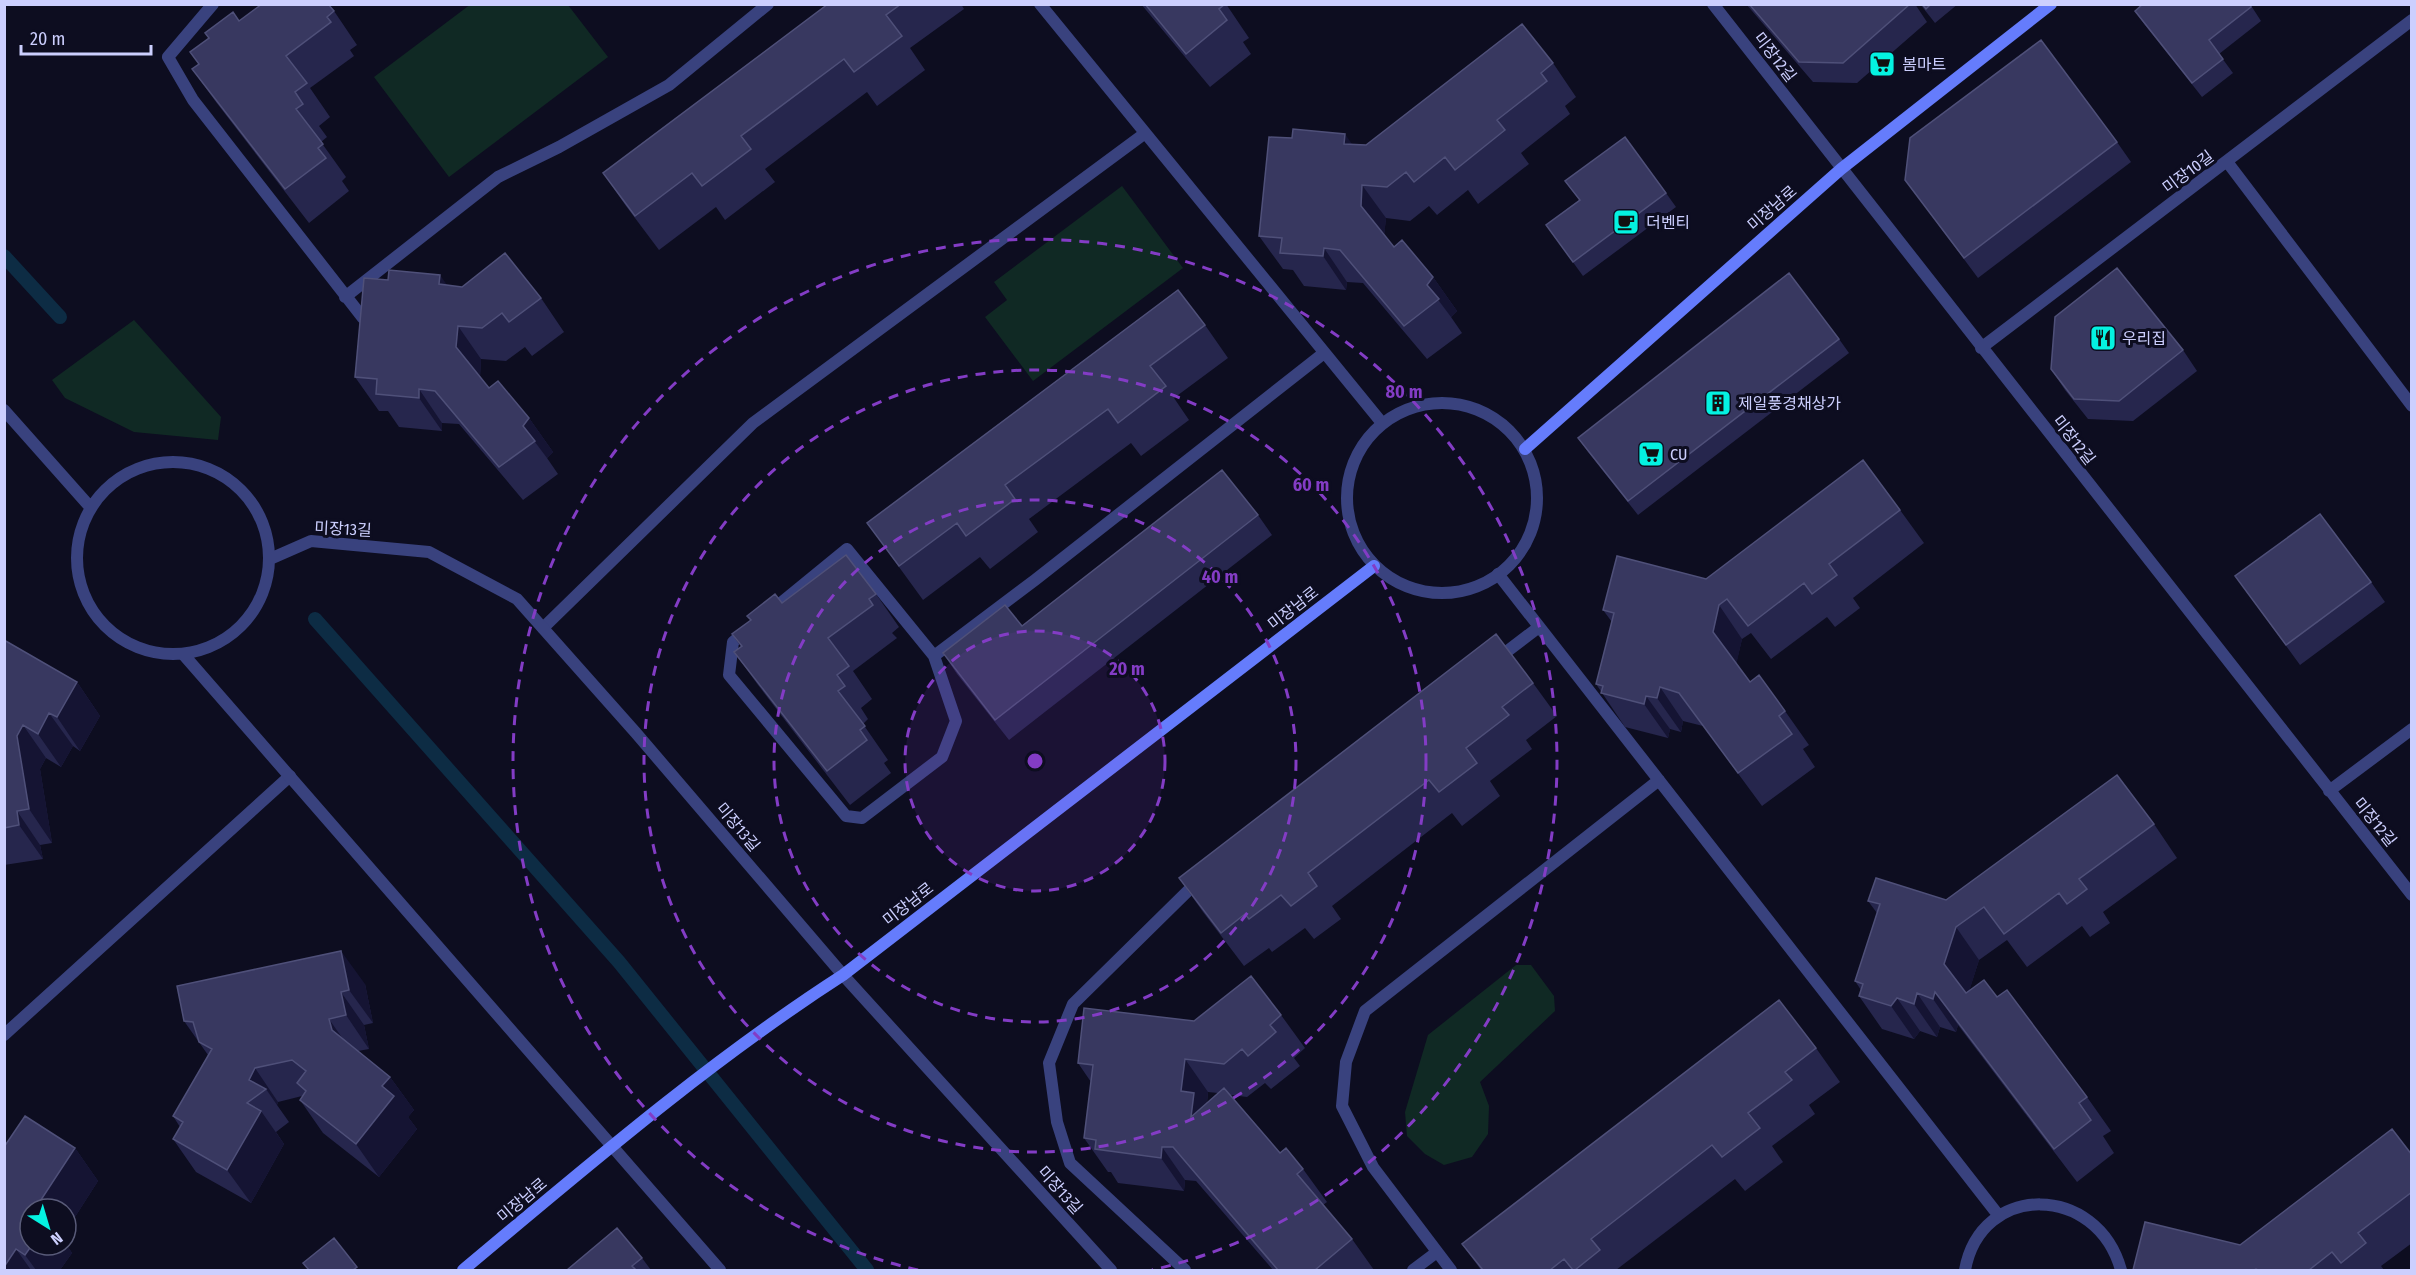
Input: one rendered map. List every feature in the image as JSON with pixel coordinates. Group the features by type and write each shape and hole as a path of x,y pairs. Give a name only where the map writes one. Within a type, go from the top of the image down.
{"street":[{"path":"213,4 168,57 193,100 363,318"},
{"path":"345,297 498,177 559,147 669,85 768,4"},
{"path":"1040,4 1382,423"},
{"name":"미장12길","path":"1713,4 2412,895"},
{"name":"미장남로","path":"1525,449 1841,169 2051,4"},
{"name":"미장10길","path":"1982,348 2228,163 2412,20"},
{"path":"543,628 753,423 1144,134"},
{"path":"2228,163 2412,406"},
{"path":"934,656 1035,580 1324,353"},
{"path":"1441,402 1474,407 1503,424 1525,449 1533,466 1538,499 1532,533 1515,561 1484,585 1452,594 1418,592 1389,580 1365,557 1349,527 1345,493 1359,448 1382,423 1407,408 1441,402"},
{"path":"4,410 91,508"},
{"path":"172,462 206,467 235,483 256,508 265,526 270,559 263,593 246,621 215,645 183,654 149,652 120,639 96,617 81,587 77,553 91,508 113,483 139,468 172,462"},
{"name":"미장13길","path":"270,559 310,541 429,552 517,599 636,733 843,975 1112,1270"},
{"path":"847,549 934,656 956,721 942,757 862,818 846,816 729,675 733,642 847,549"},
{"name":"미장남로","path":"463,1270 612,1145 794,1007 843,975 1374,566"},
{"path":"1498,574 1999,1216"},
{"path":"1485,669 1539,627"},
{"path":"183,654 720,1270"},
{"path":"2329,791 2412,729"},
{"path":"4,1035 290,776"},
{"path":"1451,1270 1373,1167 1342,1106 1346,1062 1365,1011 1659,780"},
{"path":"1185,1270 1070,1163 1057,1122 1048,1063 1073,1004 1209,869"},
{"path":"1965,1270 1967,1258 1980,1234 1999,1216 2023,1206 2049,1204 2074,1210 2096,1225 2112,1245 2121,1270"},
{"path":"1413,1270 1437,1252"}],"green space":[{"path":"471,4 568,5 608,57 449,177 374,77"},
{"path":"1122,186 1183,268 1033,381 985,317 1007,300 994,282"},
{"path":"134,320 221,417 218,440 134,432 65,398 52,380"},
{"path":"1516,965 1531,965 1554,996 1555,1011 1480,1082 1489,1106 1488,1134 1472,1157 1444,1165 1425,1154 1407,1136 1405,1112 1428,1035"}],"building":[{"path":"262,4 328,4 334,11 327,17 331,22 286,56 307,83 295,92 303,104 296,109 323,144 318,148 326,158 285,189 192,69 199,64 190,52 209,38 205,33 233,12 239,21"},
{"path":"828,4 901,4 886,15 902,36 854,72 844,59 741,136 751,149 702,186 692,173 635,216 603,173"},
{"path":"1145,4 1225,4 1219,9 1227,20 1186,54"},
{"path":"1749,4 1910,4 1843,63 1799,62"},
{"path":"2143,4 2250,4 2251,7 2209,40 2223,59 2192,83 2135,11"},
{"path":"1522,24 1553,63 1541,73 1547,81 1497,120 1505,130 1455,170 1445,157 1414,182 1406,172 1387,187 1362,185 1361,206 1394,247 1402,240 1433,277 1427,285 1439,299 1404,326 1340,250 1324,248 1323,256 1280,253 1282,238 1259,236 1269,137 1292,138 1293,129 1345,134 1344,144 1366,145"},
{"path":"2041,40 2117,142 1964,258 1905,180 1910,138"},
{"path":"1625,137 1666,193 1573,262 1546,225 1580,200 1565,181"},
{"path":"505,253 541,298 509,322 502,313 482,328 458,326 456,347 489,388 498,381 529,418 523,426 535,441 499,467 435,391 419,389 419,398 376,394 377,379 355,377 364,278 388,280 389,270 440,275 439,284 462,287"},
{"path":"2117,268 2183,350 2119,401 2074,399 2051,369 2055,317"},
{"name":"제일풍경채상가","path":"1789,273 1839,339 1628,501 1578,438"},
{"path":"1178,290 1205,325 1150,366 1166,386 1118,423 1108,409 1005,485 1015,499 966,536 957,523 899,566 867,523"},
{"path":"1863,460 1900,510 1829,564 1837,575 1812,594 1804,583 1748,626 1727,599 1719,605 1713,632 1750,682 1759,675 1785,711 1779,716 1792,734 1738,773 1679,693 1660,687 1657,698 1646,696 1644,704 1601,693 1603,686 1596,684 1614,613 1603,610 1617,556 1706,579"},
{"path":"1222,470 1258,515 995,720 943,653 1005,605 1022,626"},
{"path":"2320,514 2371,582 2286,645 2235,576"},
{"path":"846,555 876,594 869,599 873,605 828,638 849,666 837,675 845,686 838,691 865,726 860,730 867,740 827,771 734,652 742,646 732,634 751,620 747,616 775,594 782,603"},
{"path":"1496,634 1533,683 1502,707 1509,715 1466,748 1477,763 1439,792 1429,780 1308,873 1317,886 1291,906 1281,895 1249,919 1245,914 1221,933 1179,878"},
{"path":"4,640 77,682 57,717 49,713 38,734 23,725 17,736 29,809 17,811 19,825 4,828"},
{"path":"2117,775 2154,824 2079,879 2087,889 2067,904 2059,893 2004,934 1984,907 1956,927 1944,964 1966,993 1984,980 1997,997 2007,990 2087,1097 2079,1103 2091,1120 2054,1149 1935,992 1933,999 1917,993 1914,1004 1897,998 1891,1006 1859,996 1863,984 1855,981 1880,904 1868,901 1876,878 1946,900"},
{"path":"341,951 349,990 341,992 346,1015 329,1019 332,1030 390,1077 382,1086 394,1096 356,1144 300,1100 306,1091 297,1083 306,1071 292,1060 255,1068 249,1080 266,1089 247,1103 261,1111 227,1170 173,1139 183,1122 173,1116 212,1049 199,1042 193,1022 184,1021 177,986"},
{"path":"1251,976 1281,1015 1270,1025 1276,1032 1248,1056 1242,1049 1224,1064 1185,1059 1181,1091 1194,1093 1191,1117 1224,1088 1280,1153 1286,1148 1303,1169 1297,1174 1352,1239 1315,1270 1278,1270 1173,1147 1162,1147 1161,1158 1095,1149 1096,1140 1084,1138 1093,1065 1078,1063 1084,1008 1194,1021"},
{"path":"1779,1000 1816,1048 1785,1072 1792,1080 1748,1113 1760,1128 1722,1157 1712,1145 1591,1239 1600,1250 1575,1270 1564,1259 1550,1270 1483,1270 1462,1244"},
{"path":"25,1116 75,1148 43,1197 18,1197 18,1250 16,1249 4,1267 4,1147"},
{"path":"2392,1129 2412,1155 2412,1192 2358,1233 2366,1243 2341,1263 2332,1252 2309,1270 2133,1270 2145,1222 2240,1245"},
{"path":"617,1228 642,1258 632,1266 636,1270 567,1270"},
{"path":"334,1238 357,1267 353,1270 309,1270 303,1263"}],"waterway":[{"path":"4,256 60,317"},
{"path":"315,619 619,962 867,1270"}],"place":[{"name":"봄마트","path":"1882,64"},
{"name":"더벤티","path":"1626,222"},
{"name":"우리집","path":"2103,338"},
{"name":"제일풍경채상가","path":"1718,403"},
{"name":"CU","path":"1651,454"}]}
